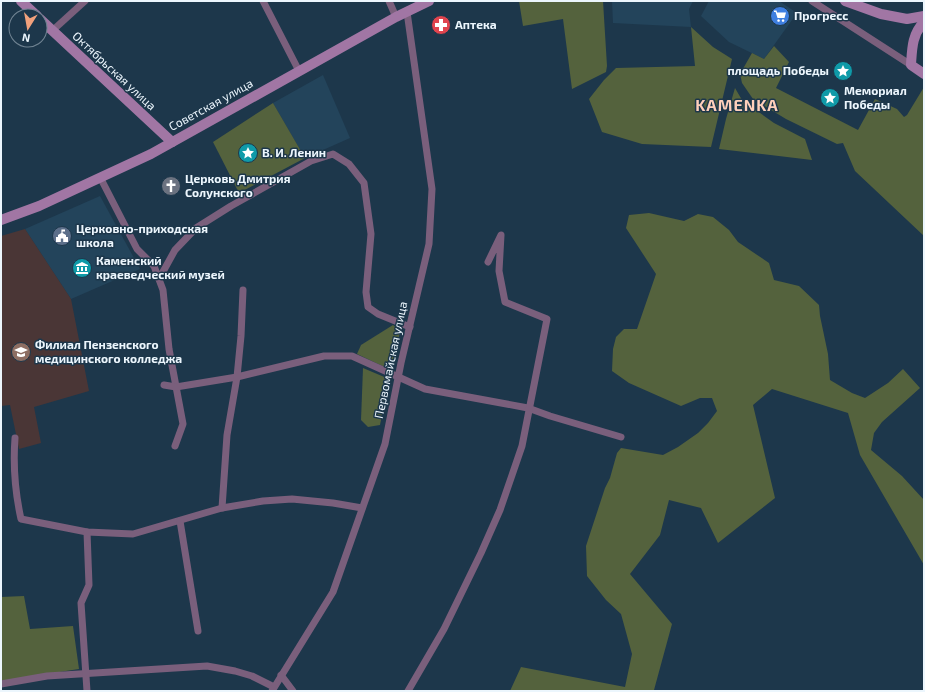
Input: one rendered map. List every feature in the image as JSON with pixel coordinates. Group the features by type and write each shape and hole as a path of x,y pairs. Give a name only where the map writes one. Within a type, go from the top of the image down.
{"main road":[{"name":"Советская улица","path":"1,220 39,206 151,154 396,17 428,1"},
{"path":"845,1 881,14 907,19 924,16"},
{"path":"924,22 919,28 912,45 911,65 924,74"},
{"name":"Октябрьская улица","path":"48,27 172,142"}],"street":[{"path":"52,31 85,1"},
{"path":"262,1 299,71"},
{"path":"389,1 396,17"},
{"path":"812,1 911,65"},
{"name":"Первомайская улица","path":"273,689 333,592 385,444 429,244 432,189 407,12"},
{"path":"159,280 176,250 196,228 231,206 312,161 333,154 349,164 364,183 371,234 366,292 368,306 378,314 410,327"},
{"path":"100,177 137,249 154,266 163,290 169,349 183,424 175,446"},
{"path":"408,691 444,629 500,510 522,446 528,408 547,319 505,302 499,271 501,235 488,262"},
{"path":"222,508 227,434 237,377 241,336 243,290"},
{"path":"164,385 176,387 237,377 324,356 352,356 425,389 528,408 621,437"},
{"path":"15,438 13,460 17,500 21,519 87,532 133,534 222,508 263,501 292,499 362,508"},
{"path":"180,521 198,631"},
{"path":"87,532 89,585 81,603 87,691"},
{"path":"1,684 47,676 207,666 252,676 273,689"},
{"path":"281,675 293,691"}],"shaded area":[{"path":"612,1 693,1 689,9 691,27 613,23"},
{"path":"709,1 779,1 797,13 764,59 729,42 701,16"},
{"path":"323,75 350,138 305,158 273,103"},
{"path":"100,196 140,269 71,299 25,229"},
{"path":"25,229 71,299 89,391 34,407 41,443 19,449 10,405 1,406 1,236"}],"green space":[{"path":"519,1 603,1 607,66 606,72 572,89 563,19 523,26"},
{"path":"691,27 713,47 732,59 711,147 642,144 602,132 589,99 604,80 616,68 695,66"},
{"path":"774,46 789,62 776,88 858,130 875,99 897,109 904,117 907,115 924,87 924,236 855,171 843,143 837,144 786,119 753,99 742,83 740,74 752,53 764,59"},
{"path":"735,88 742,100 774,123 805,139 812,160 719,149"},
{"path":"273,103 305,158 239,193 213,142"},
{"path":"649,213 684,221 698,214 713,217 729,230 738,242 769,263 774,280 799,286 819,305 828,354 830,380 852,393 865,398 888,383 903,369 920,388 882,422 874,433 871,450 902,476 924,500 924,565 860,455 848,413 772,389 753,405 775,498 718,543 701,508 669,500 660,535 630,574 672,624 654,690 510,691 521,667 625,687 632,654 621,614 606,600 587,576 586,546 605,488 610,478 617,453 621,448 663,455 678,447 698,433 717,411 712,398 700,398 681,406 629,383 612,371 613,349 616,337 624,329 637,329 656,274 626,228 629,215"},
{"path":"393,325 400,331 393,371 357,354 361,345"},
{"path":"363,368 389,379 380,425 368,427 361,420"},
{"path":"24,596 30,629 73,626 79,669 1,681 1,597"}],"place":[{"name":"Прогресс","path":"780,16"},
{"name":"Аптека","path":"441,25"},
{"name":"площадь Победы","path":"843,71"},
{"name":"Мемориал Победы","path":"830,98"},
{"name":"В. И. Ленин","path":"248,153"},
{"name":"Церковь Дмитрия Солунского","path":"171,186"},
{"name":"Церковно-приходская школа","path":"62,236"},
{"name":"Каменский краеведческий музей","path":"82,268"},
{"name":"Филиал Пензенского медицинского колледжа","path":"21,352"}],"district":[{"name":"KAMENKA","path":"737,105"}]}
